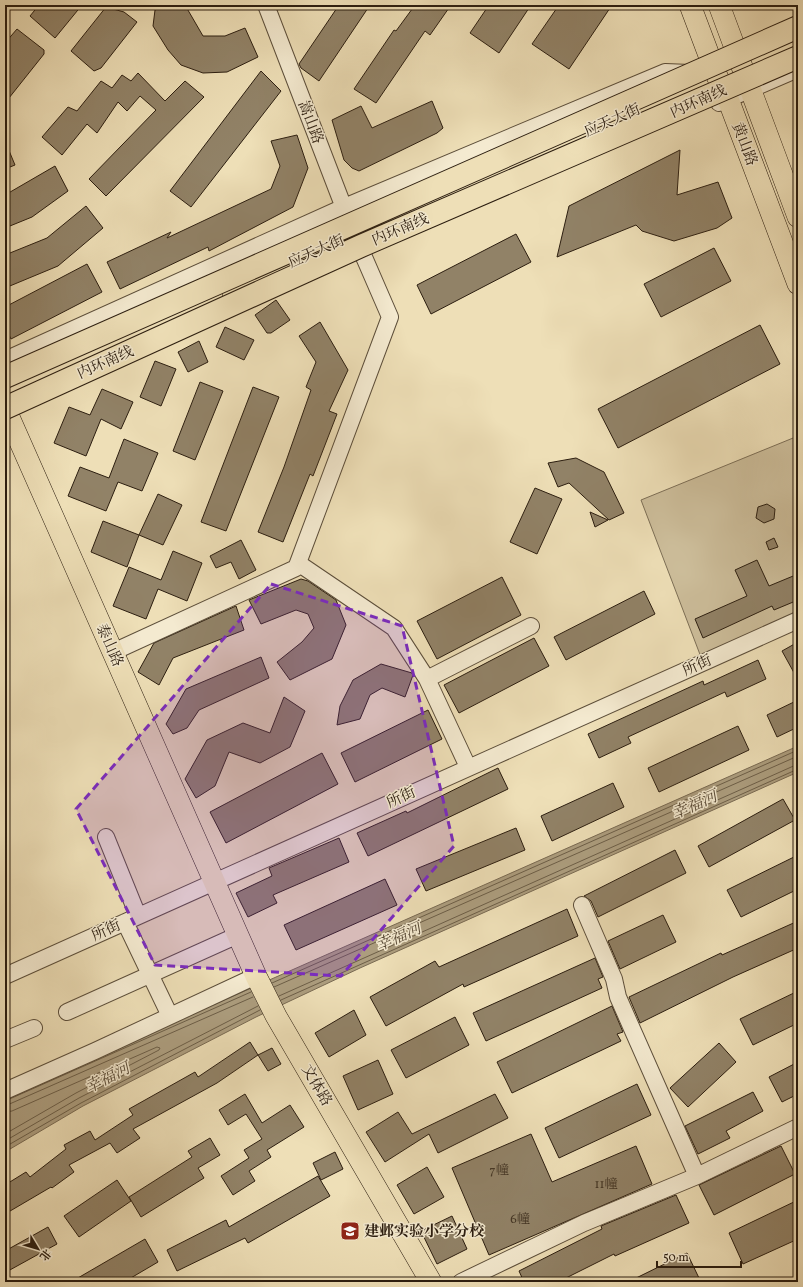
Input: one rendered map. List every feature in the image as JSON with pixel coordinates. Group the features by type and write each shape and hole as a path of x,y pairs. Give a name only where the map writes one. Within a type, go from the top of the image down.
{"highway":[{"name":"内环南线","path":"5,377 798,27"},
{"name":"内环南线","path":"8,422 361,246 702,100 798,57"}],"main road":[{"name":"黄山路","path":"690,5 798,284"},
{"name":"黄山路","path":"719,5 798,217"},
{"name":"应天大街","path":"745,76 798,38"},
{"name":"应天大街","path":"5,390 355,237 745,76 798,49"},
{"name":"应天大街","path":"5,402 355,237"},
{"name":"泰山路","path":"8,422 113,652 214,882"},
{"name":"文体路","path":"214,882 274,1011 431,1282"}],"street":[{"name":"嵩山路","path":"266,5 355,237 390,317 298,562"},
{"name":"应天大街","path":"745,76 798,17"},
{"name":"应天大街","path":"355,237 380,246 721,86 745,76 798,69"},
{"name":"应天大街","path":"5,360 344,207 664,72 721,86"},
{"path":"8,422 34,389"},
{"path":"113,652 296,568 298,562 394,628 426,679 468,767"},
{"name":"所街","path":"5,976 798,620"},
{"path":"426,679 531,626"},
{"path":"106,837 151,975 170,1016"},
{"path":"582,905 614,979 618,997 697,1176"},
{"path":"68,1012 238,935"},
{"path":"5,1091 170,1016 258,979"},
{"path":"5,1040 34,1028"},
{"path":"461,1282 584,1223 697,1176 798,1127"}],"highlighted area":[{"path":"271,584 402,626 454,846 341,976 155,965 76,809"}],"shaded area":[{"path":"798,436 798,622 704,665 641,500"}],"water":[{"name":"幸福河","path":"798,746 798,772 360,968 256,1017 83,1106 5,1152 5,1097"}],"building":[{"path":"39,5 82,5 55,38 30,16"},
{"path":"168,5 185,5 203,36 225,36 245,28 258,57 227,72 203,73 181,65 168,50 153,26 155,10"},
{"path":"339,5 370,5 319,81 301,68 299,64"},
{"path":"415,5 451,5 430,35 425,31 376,103 354,89 394,30 396,31"},
{"path":"489,5 531,5 499,53 470,33"},
{"path":"559,5 612,5 569,69 532,44"},
{"path":"106,7 124,12 137,22 101,68 94,71 71,51"},
{"path":"17,29 44,50 44,54 5,103 5,43"},
{"path":"261,71 281,91 191,207 170,191"},
{"path":"138,73 165,101 185,81 204,97 106,196 89,179 156,110 140,96 127,111 118,102 97,133 87,124 62,155 42,137 68,107 77,111 101,81 112,88 122,75 131,81"},
{"path":"432,101 443,128 437,133 359,171 352,168 344,160 332,120 361,106 372,128"},
{"path":"297,135 308,168 293,207 209,251 208,247 120,289 107,262 171,232 167,238 271,189 280,166 271,141"},
{"path":"5,141 15,165 5,169"},
{"path":"680,150 677,195 718,182 732,218 717,228 674,241 642,231 636,225 557,257 569,206"},
{"path":"55,166 68,191 32,217 5,228 5,195"},
{"path":"86,206 103,228 58,266 5,288 5,255 47,238"},
{"path":"516,234 531,262 431,314 417,285"},
{"path":"714,248 731,281 661,317 644,284"},
{"path":"87,264 102,292 11,339 5,327 5,307"},
{"path":"276,300 290,320 271,333 267,333 255,315"},
{"path":"320,322 348,370 329,411 337,414 313,476 310,474 283,542 258,532 284,467 311,390 306,387 316,362 299,336"},
{"path":"760,325 780,364 618,448 598,409"},
{"path":"225,327 254,340 244,360 216,347"},
{"path":"199,341 208,362 188,372 178,352"},
{"path":"155,361 176,369 161,406 140,397"},
{"path":"200,382 223,391 195,460 173,451"},
{"path":"253,387 279,397 226,531 201,522"},
{"path":"102,389 133,402 121,429 101,419 86,456 54,443 69,407 90,415"},
{"path":"124,439 158,453 142,491 118,482 106,511 68,496 80,467 109,478"},
{"path":"576,458 604,472 624,513 609,520 569,483 558,487 548,463"},
{"path":"535,488 562,499 537,554 510,542"},
{"path":"158,494 182,505 163,545 139,535"},
{"path":"767,504 775,509 774,519 764,523 756,518 758,507"},
{"path":"590,512 608,520 595,527"},
{"path":"103,521 139,535 127,567 91,552"},
{"path":"774,538 778,547 769,550 766,542"},
{"path":"241,540 256,570 239,579 231,562 216,568 210,556"},
{"path":"173,551 202,563 187,601 158,589 146,619 113,606 129,567 161,580"},
{"path":"757,560 769,586 798,574 798,600 774,610 772,606 703,638 695,619 747,596 735,570"},
{"path":"502,577 521,615 437,659 417,621"},
{"path":"301,579 308,581 336,600 346,625 332,659 290,680 277,662 302,642 314,628 308,614 296,610 261,624 249,600"},
{"path":"644,591 655,614 566,660 554,637"},
{"path":"236,606 244,630 173,658 159,685 138,672 154,643"},
{"path":"534,638 549,666 459,713 444,685"},
{"path":"798,642 798,680 782,651"},
{"path":"261,657 269,678 199,710 187,728 173,734 166,724 186,689"},
{"path":"758,660 766,679 727,697 725,692 628,737 631,743 599,758 588,734 703,681 704,685"},
{"path":"381,664 412,673 413,675 405,697 382,688 370,695 360,719 337,725 340,706 353,680"},
{"path":"284,697 305,711 290,747 260,763 229,752 215,786 196,798 185,779 207,740 243,723 270,733"},
{"path":"798,700 798,727 777,737 767,715"},
{"path":"428,710 442,739 355,782 341,753"},
{"path":"738,726 749,750 659,792 648,768"},
{"path":"322,753 338,784 226,843 210,812"},
{"path":"498,768 508,789 368,856 357,833 406,811 407,813"},
{"path":"613,783 624,807 552,841 541,816"},
{"path":"783,799 795,820 709,867 698,846"},
{"path":"516,828 525,850 426,891 416,869"},
{"path":"339,838 349,862 273,895 277,903 248,917 236,893 272,876 269,868"},
{"path":"675,850 686,873 598,917 591,901 584,896"},
{"path":"798,855 798,889 741,917 727,890"},
{"path":"385,879 397,905 296,950 284,925"},
{"path":"567,909 578,936 464,987 463,984 386,1026 370,997 435,961 439,967"},
{"path":"663,915 676,942 620,969 608,941"},
{"path":"798,921 798,948 733,977 640,1023 629,997 721,953 722,955"},
{"path":"595,958 603,977 598,979 602,988 486,1041 473,1013"},
{"path":"798,991 798,1023 753,1045 740,1019"},
{"path":"612,1006 623,1032 617,1034 621,1041 512,1093 497,1062"},
{"path":"354,1010 366,1035 329,1057 315,1033"},
{"path":"455,1017 469,1045 406,1078 391,1050"},
{"path":"250,1042 258,1055 217,1083 133,1129 140,1138 117,1153 110,1143 69,1165 74,1172 52,1188 51,1187 5,1214 5,1185 26,1172 30,1177 66,1149 64,1145 90,1131 95,1140 133,1115 129,1109 195,1072 198,1077"},
{"path":"719,1043 736,1062 688,1107 670,1088"},
{"path":"272,1048 281,1064 268,1071 258,1055"},
{"path":"378,1060 393,1094 358,1110 343,1076"},
{"path":"798,1062 798,1094 782,1102 769,1077"},
{"path":"637,1084 651,1115 559,1158 545,1128"},
{"path":"753,1092 763,1111 726,1131 730,1138 698,1154 685,1126"},
{"path":"245,1094 262,1123 290,1105 304,1127 267,1150 271,1157 249,1171 255,1181 233,1195 221,1176 249,1158 244,1150 262,1139 246,1114 228,1125 219,1110"},
{"path":"495,1094 508,1118 438,1153 429,1134 385,1162 366,1132 398,1112 412,1134"},
{"path":"531,1134 552,1182 636,1146 652,1184 489,1255 452,1168"},
{"path":"210,1138 220,1155 198,1168 204,1178 141,1217 129,1197 192,1157 188,1151"},
{"path":"781,1146 795,1174 714,1215 699,1185"},
{"path":"335,1152 343,1169 321,1180 313,1163"},
{"path":"427,1167 444,1197 414,1214 397,1185"},
{"path":"318,1176 330,1196 248,1243 245,1238 177,1271 167,1250 226,1220 229,1227"},
{"path":"117,1180 131,1201 79,1237 64,1216"},
{"path":"676,1195 689,1223 615,1256 614,1254 558,1282 524,1282 519,1271 602,1229 601,1226"},
{"path":"798,1200 798,1239 743,1264 729,1233"},
{"path":"452,1216 467,1249 437,1264 421,1231"},
{"path":"48,1227 57,1244 8,1271 5,1265 5,1251"},
{"path":"145,1239 158,1262 124,1282 71,1282"},
{"path":"687,1253 699,1278 692,1282 628,1282"}],"place":[{"name":"建邺实验小学分校","path":"350,1231"}]}
